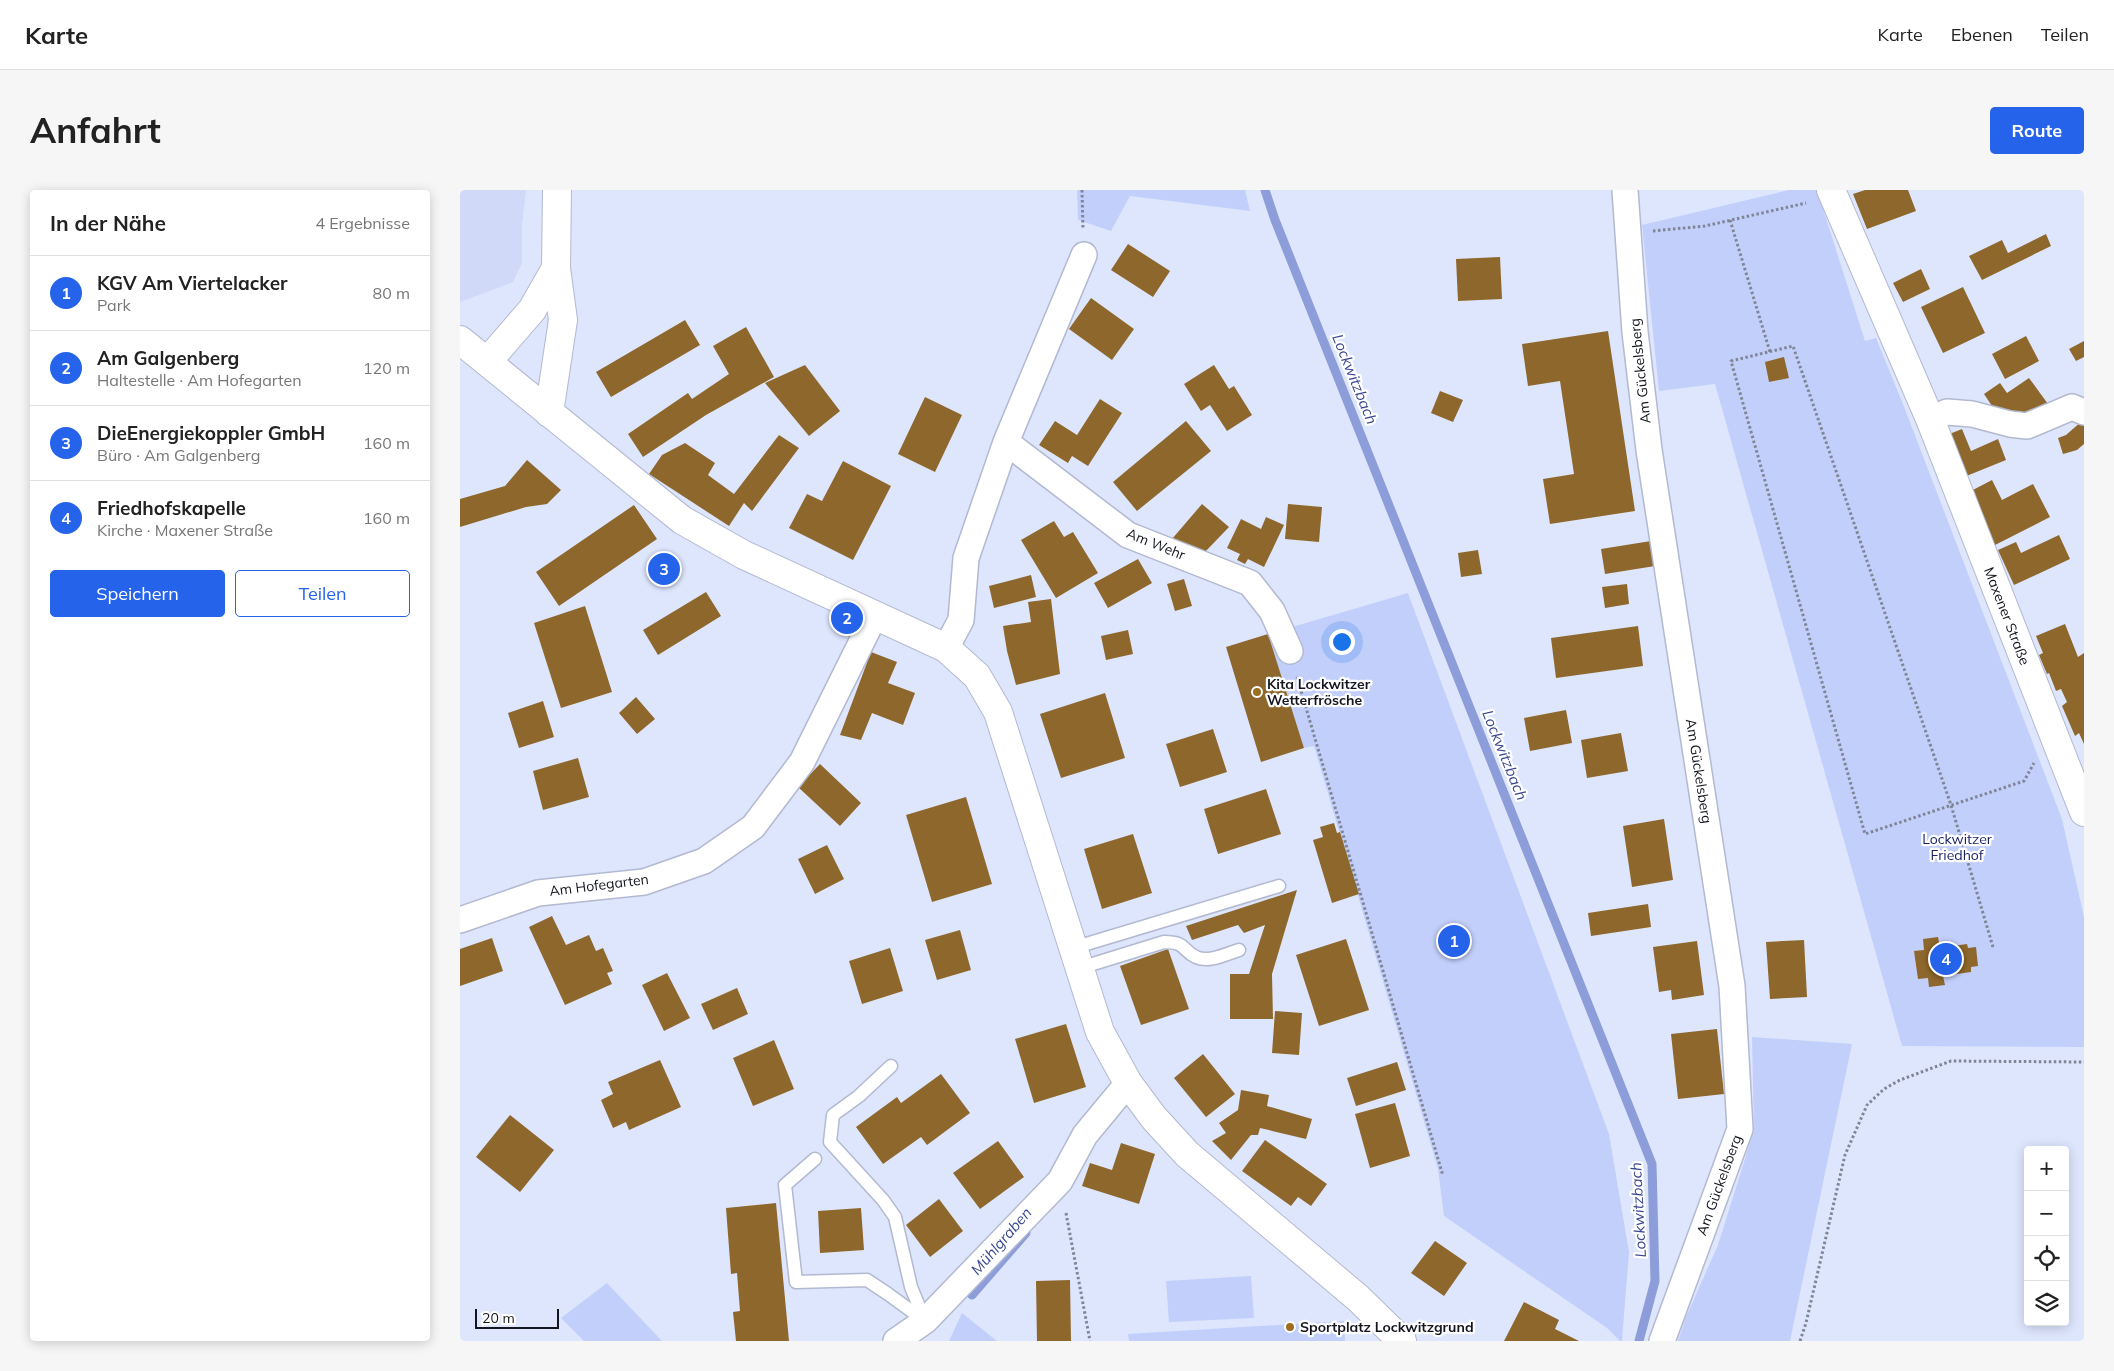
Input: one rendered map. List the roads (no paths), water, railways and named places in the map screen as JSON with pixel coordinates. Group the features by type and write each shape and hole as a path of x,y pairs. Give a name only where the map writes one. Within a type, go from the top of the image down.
{"main road":[{"path":"549,413 563,320 556,268 557,190"},
{"name":"Maxener Straße","path":"1832,193 1930,419 2084,812"},
{"path":"487,362 532,310 556,268"},
{"path":"460,340 682,520 744,555 946,648 977,676 998,712 1100,1032 1128,1083 1154,1118 1187,1154 1358,1298 1402,1341"}],"street":[{"name":"Am Gückelsberg","path":"1625,190 1635,332 1649,450 1732,986 1740,1129 1662,1341"},
{"path":"946,648 960,620 966,558 1006,442 1084,255"},
{"path":"1930,419 1947,412 1972,414 1996,421 2027,426 2072,408 2084,412"},
{"name":"Am Wehr","path":"1006,442 1128,535 1250,583 1272,611 1290,652"},
{"name":"Am Hofegarten","path":"460,920 538,893 644,882 704,861 752,827 802,762 875,615"},
{"path":"896,1341 925,1321 1060,1181 1085,1135 1128,1083"}],"lane":[{"path":"1077,958 1279,886"},
{"path":"1077,958 1164,942 1176,942 1195,956 1206,959 1239,950"},
{"path":"891,1066 859,1096 833,1115 830,1142 883,1200 895,1217 911,1287 925,1321"},
{"path":"815,1159 785,1185 796,1282 867,1280 925,1321"}],"waterway":[{"name":"Lockwitzbach","path":"1265,190 1275,220 1652,1164 1655,1281 1639,1341"},
{"name":"Mühlgraben","path":"972,1295 1026,1233"}],"place":[{"name":"DieEnergiekoppler GmbH","path":"664,569"},
{"name":"Am Galgenberg","path":"847,618"},
{"name":"Kita Lockwitzer Wetterfrösche","path":"1257,692"},
{"name":"KGV Am Viertelacker","path":"1454,941"},
{"name":"Friedhofskapelle","path":"1946,959"},
{"name":"Sportplatz Lockwitzgrund","path":"1290,1327"}],"park label":[{"name":"Lockwitzer Friedhof","path":"1957,848"}]}
